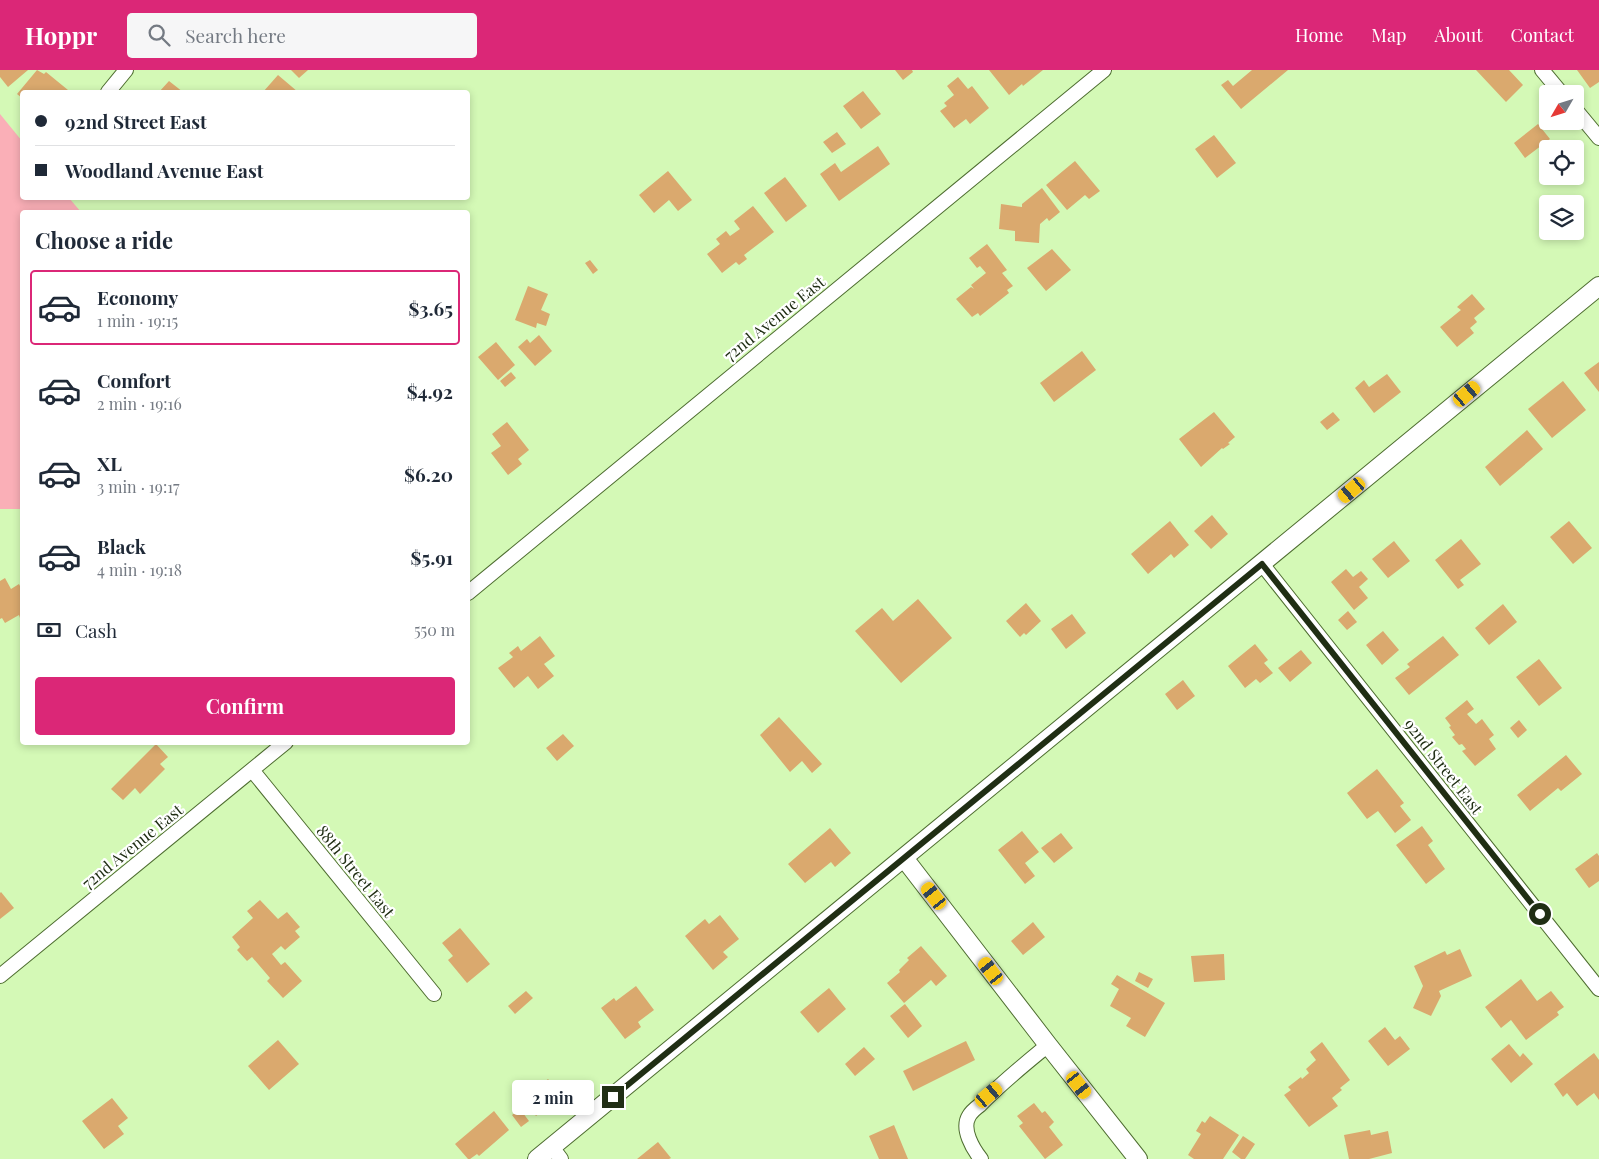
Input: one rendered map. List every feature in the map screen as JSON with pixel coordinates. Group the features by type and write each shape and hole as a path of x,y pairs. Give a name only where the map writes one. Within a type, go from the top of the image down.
{"street":[{"name":"72nd Avenue East","path":"470,591 1104,70"},
{"path":"1542,70 1554,85"},
{"path":"109,90 119,72"},
{"path":"1584,120 1599,138"},
{"path":"537,1159 557,1153 904,858 1599,286"},
{"name":"92nd Street East","path":"1262,564 1599,989"},
{"name":"72nd Avenue East","path":"0,976 282,745"},
{"name":"88th Street East","path":"252,770 434,994"},
{"path":"904,858 1138,1159"},
{"path":"981,1159 973,1149 970,1140 967,1129 968,1116 989,1095 1048,1045"}],"shaded area":[{"path":"0,114 20,139 20,200 71,200 79,210 20,210 20,509 0,509"}],"building":[{"path":"0,70 28,70 8,87 0,77"},
{"path":"37,70 44,74 46,72 68,90 20,90"},
{"path":"291,70 308,70 299,78"},
{"path":"895,70 912,70 913,72 903,80"},
{"path":"989,70 1043,70 1009,95"},
{"path":"1252,70 1288,70 1241,109 1221,85 1228,80 1233,86"},
{"path":"1476,70 1509,70 1523,85 1506,102"},
{"path":"1577,70 1599,70 1599,82 1590,88"},
{"path":"278,75 296,90 265,90"},
{"path":"958,77 968,89 972,86 989,108 970,124 966,119 954,128 940,111 947,106 944,103 954,95 947,86"},
{"path":"169,81 180,90 161,90"},
{"path":"863,91 881,114 861,129 843,106"},
{"path":"1538,124 1539,130 1543,130 1550,139 1539,140 1539,147 1525,158 1514,143"},
{"path":"837,132 846,144 832,153 823,142"},
{"path":"1214,135 1236,163 1217,178 1195,149"},
{"path":"878,146 890,164 839,201 820,174 835,163 841,172"},
{"path":"1075,161 1100,191 1089,199 1085,195 1067,210 1046,185"},
{"path":"668,171 692,200 678,211 669,200 654,213 639,195"},
{"path":"785,177 807,206 786,222 764,193"},
{"path":"1042,188 1060,212 1049,221 1047,218 1040,224 1039,243 1015,241 1015,231 999,229 1001,204 1022,207 1022,204"},
{"path":"753,206 774,232 744,255 747,259 739,265 736,262 722,273 707,254 720,244 716,239 726,231 730,236 740,229 734,221"},
{"path":"987,244 1007,270 1002,273 1013,286 1007,290 1009,293 980,316 978,313 972,317 956,299 971,287 974,289 971,285 986,273 980,266 977,268 969,258"},
{"path":"1052,249 1071,270 1046,291 1027,268"},
{"path":"590,260 598,270 593,274 585,263"},
{"path":"528,286 548,294 541,310 550,314 546,326 537,323 536,328 515,320"},
{"path":"1472,294 1485,309 1474,318 1477,322 1470,328 1474,333 1457,347 1440,327 1461,310 1457,307"},
{"path":"539,335 552,351 535,366 518,347 527,339 530,343"},
{"path":"496,342 515,365 498,380 478,357"},
{"path":"1082,351 1096,370 1054,402 1040,383"},
{"path":"1599,362 1599,392 1584,373"},
{"path":"511,372 516,378 505,387 500,381"},
{"path":"1387,374 1401,392 1374,413 1355,388 1364,380 1369,387"},
{"path":"1563,381 1586,410 1552,438 1528,409"},
{"path":"1214,412 1235,437 1228,443 1230,444 1222,448 1201,467 1179,439"},
{"path":"1333,412 1340,420 1327,430 1320,422"},
{"path":"507,422 529,450 518,459 522,464 508,475 491,453 501,446 492,434"},
{"path":"1527,430 1543,449 1500,486 1485,467"},
{"path":"1212,515 1228,534 1211,549 1194,531"},
{"path":"1170,521 1189,545 1174,558 1171,554 1148,574 1131,554"},
{"path":"1569,521 1592,548 1573,564 1550,537"},
{"path":"1461,539 1481,564 1460,580 1464,585 1458,589 1435,560"},
{"path":"1394,541 1410,561 1388,578 1372,559"},
{"path":"1346,569 1353,577 1361,571 1368,579 1359,587 1368,598 1354,610 1331,582"},
{"path":"5,578 11,589 19,584 20,586 20,618 19,615 5,623 2,618 0,619 0,581"},
{"path":"918,599 952,638 901,683 855,631 882,608 893,621"},
{"path":"1026,603 1041,621 1026,635 1024,633 1020,637 1006,621"},
{"path":"1503,604 1517,622 1489,645 1475,628"},
{"path":"1348,611 1357,622 1347,630 1338,620"},
{"path":"1072,614 1086,633 1066,649 1051,629"},
{"path":"1383,631 1399,650 1382,665 1366,645"},
{"path":"540,636 555,656 544,664 554,676 538,689 528,676 514,688 498,668 513,657 509,653 518,646 521,651"},
{"path":"1443,636 1459,655 1409,695 1395,678 1410,667 1407,664"},
{"path":"1255,644 1268,660 1264,663 1273,673 1260,683 1256,679 1245,688 1228,666"},
{"path":"1301,650 1312,663 1290,682 1278,668"},
{"path":"1539,659 1562,688 1539,706 1516,677"},
{"path":"1183,680 1195,696 1177,710 1165,694"},
{"path":"1467,700 1474,709 1467,714 1476,724 1482,719 1494,735 1489,739 1496,749 1475,766 1462,751 1466,749 1462,744 1459,745 1452,737 1455,735 1445,718"},
{"path":"779,717 822,764 812,773 802,761 790,772 760,735"},
{"path":"1519,720 1527,730 1518,738 1510,728"},
{"path":"563,734 574,746 557,761 546,748"},
{"path":"155,745 168,757 160,764 165,769 140,794 135,788 123,800 111,789"},
{"path":"1566,755 1582,774 1561,791 1558,788 1530,811 1517,795"},
{"path":"1377,769 1404,803 1400,806 1411,820 1395,833 1378,811 1367,819 1347,793"},
{"path":"1422,826 1433,841 1428,845 1445,869 1426,884 1396,845"},
{"path":"830,828 851,853 835,867 831,862 805,883 788,864"},
{"path":"1022,831 1039,852 1025,863 1035,876 1025,884 998,850"},
{"path":"1061,833 1073,848 1054,863 1041,848"},
{"path":"1597,853 1599,856 1599,881 1589,888 1575,869"},
{"path":"0,893 14,908 0,919"},
{"path":"260,900 278,919 287,912 300,927 295,931 300,937 285,950 281,946 272,954 281,965 285,962 302,981 283,998 267,981 270,978 252,957 247,961 237,950 240,947 232,937 253,918 247,911"},
{"path":"720,915 739,939 723,952 728,957 713,970 685,936 705,919 709,924"},
{"path":"1033,922 1045,937 1023,955 1011,941"},
{"path":"460,928 490,964 467,983 448,960 453,956 442,943"},
{"path":"921,946 947,976 936,986 931,980 904,1003 887,983 900,972 899,970 909,960 907,958"},
{"path":"1460,949 1472,976 1439,991 1441,996 1431,1016 1413,1008 1423,986 1414,966 1445,951 1447,955"},
{"path":"1224,954 1225,980 1194,982 1191,956"},
{"path":"1139,972 1153,979 1148,988 1135,981"},
{"path":"1117,975 1165,1003 1145,1037 1126,1026 1131,1018 1110,1006 1119,989 1111,984"},
{"path":"1521,979 1537,1001 1551,991 1564,1007 1557,1012 1559,1015 1526,1040 1511,1020 1501,1028 1485,1007"},
{"path":"636,986 654,1010 638,1022 641,1027 625,1039 601,1008 614,998 616,1001"},
{"path":"829,988 846,1009 818,1033 800,1012"},
{"path":"526,991 533,998 515,1014 508,1006"},
{"path":"905,1004 922,1026 908,1038 890,1016"},
{"path":"1385,1027 1395,1040 1400,1036 1410,1049 1388,1066 1368,1041"},
{"path":"278,1040 299,1064 269,1090 248,1066"},
{"path":"966,1041 975,1060 913,1091 903,1071"},
{"path":"1322,1042 1350,1080 1332,1098 1338,1106 1309,1127 1284,1095 1291,1090 1288,1087 1309,1073 1306,1069 1316,1060 1310,1052"},
{"path":"1509,1044 1520,1057 1523,1053 1533,1064 1511,1083 1491,1059"},
{"path":"864,1047 875,1059 855,1076 845,1064"},
{"path":"1594,1053 1599,1060 1599,1100 1594,1093 1577,1106 1567,1093 1563,1097 1554,1084"},
{"path":"548,1079 559,1092 549,1101 551,1104 536,1116 523,1100"},
{"path":"112,1098 128,1118 118,1126 124,1134 104,1149 82,1121"},
{"path":"1034,1103 1042,1113 1045,1111 1054,1122 1049,1127 1063,1145 1045,1159 1019,1126 1023,1123 1017,1116"},
{"path":"520,1109 529,1121 521,1127 512,1115"},
{"path":"494,1111 509,1130 479,1156 477,1154 468,1159 455,1144"},
{"path":"1210,1116 1239,1135 1223,1159 1194,1159 1188,1155 1201,1134 1196,1131 1202,1121 1205,1123"},
{"path":"894,1125 908,1159 879,1159 869,1136"},
{"path":"1370,1130 1371,1135 1388,1131 1392,1153 1369,1159 1349,1159 1344,1135"},
{"path":"1243,1136 1255,1144 1245,1159 1241,1159 1232,1152"},
{"path":"658,1142 671,1158 637,1159"}],"route":[{"path":"613,1097 1262,564 1540,914"}]}
